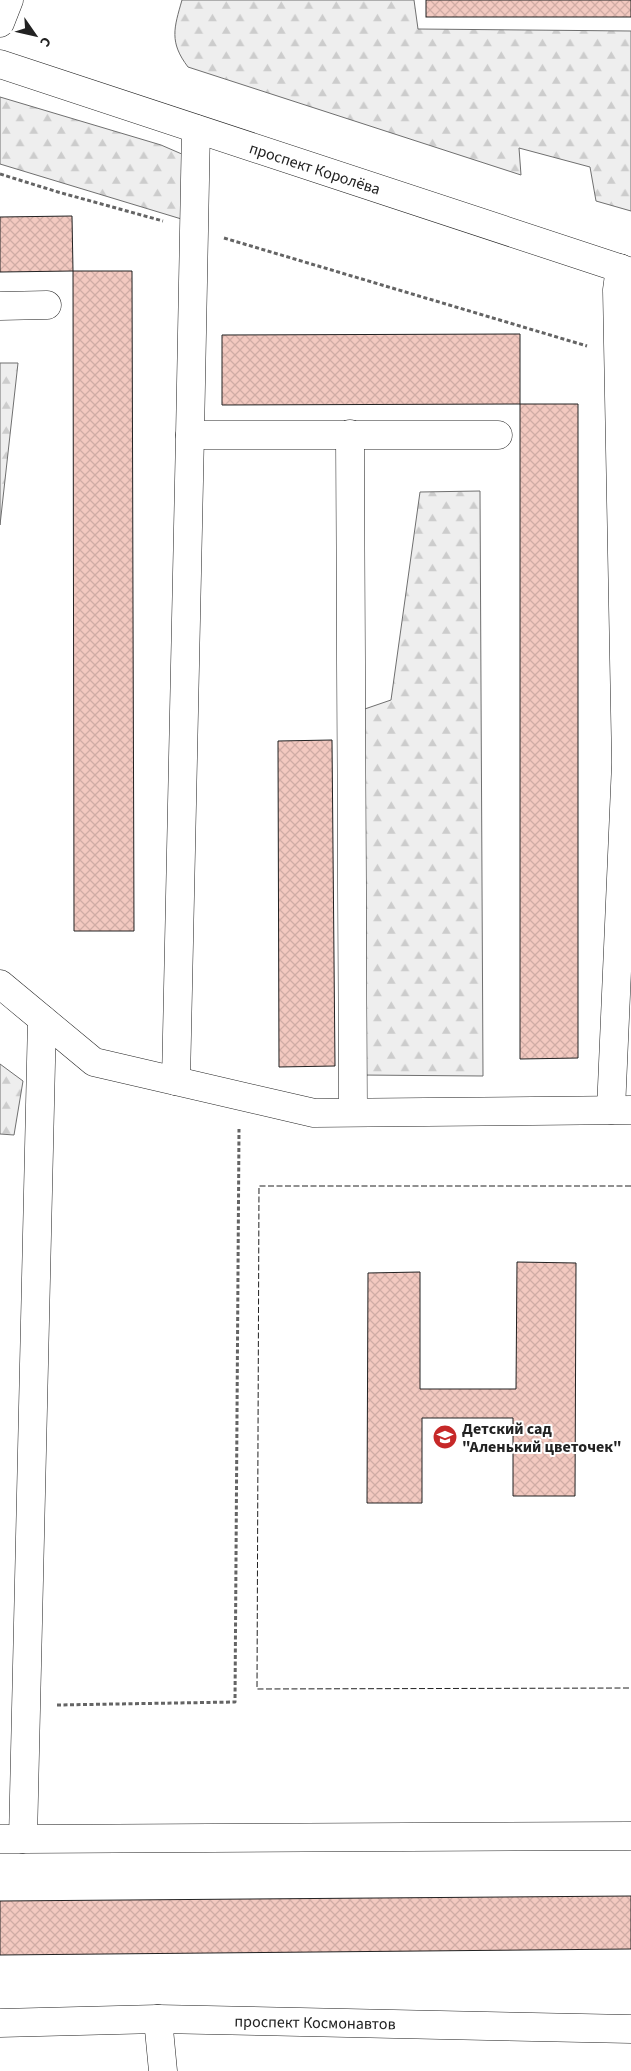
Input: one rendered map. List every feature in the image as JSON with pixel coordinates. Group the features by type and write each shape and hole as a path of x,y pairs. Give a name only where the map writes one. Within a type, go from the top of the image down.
{"main road":[{"path":"0,23 9,0"},
{"name":"проспект Королёва","path":"0,64 626,270"},
{"path":"176,1081 196,129"},
{"path":"0,984 94,1062 314,1112 621,1110 629,763 617,290 626,270"},
{"path":"0,306 47,305"},
{"path":"190,434 498,435"},
{"path":"350,434 353,1112"},
{"path":"42,1019 26,1706 12,1839 631,1836"},
{"path":"158,2019 163,2071"},
{"name":"проспект Космонавтов","path":"0,2024 158,2019 631,2029"}],"path":[{"path":"0,174 194,229 618,356"},
{"path":"26,1706 235,1702 240,1095"}],"green space":[{"path":"182,0 414,0 418,29 631,31 631,211 596,201 590,167 519,148 521,175 188,67 178,50 175,35 175,27"},
{"path":"0,97 161,145 191,158 188,221 0,164"},
{"path":"0,363 18,363 0,525"},
{"path":"480,491 483,1076 360,1075 353,713 391,700 420,492"},
{"path":"0,1064 23,1081 14,1135 0,1134"}],"building":[{"path":"426,0 631,0 631,17 426,17"},
{"path":"72,216 73,271 0,272 0,217"},
{"path":"73,271 132,271 134,931 74,931"},
{"path":"520,334 520,404 222,405 222,335"},
{"path":"520,404 578,404 578,1058 520,1059"},
{"path":"332,740 335,1066 279,1067 278,741"},
{"path":"517,1262 576,1263 575,1496 513,1496 513,1418 422,1418 422,1503 367,1503 368,1273 420,1272 420,1389 516,1389"},
{"path":"631,1896 631,1949 0,1955 0,1901"}],"fence":[{"path":"631,1186 259,1186 257,1689 631,1688"}],"place":[{"name":"Детский сад \"Аленький цветочек\"","path":"445,1437"}]}
